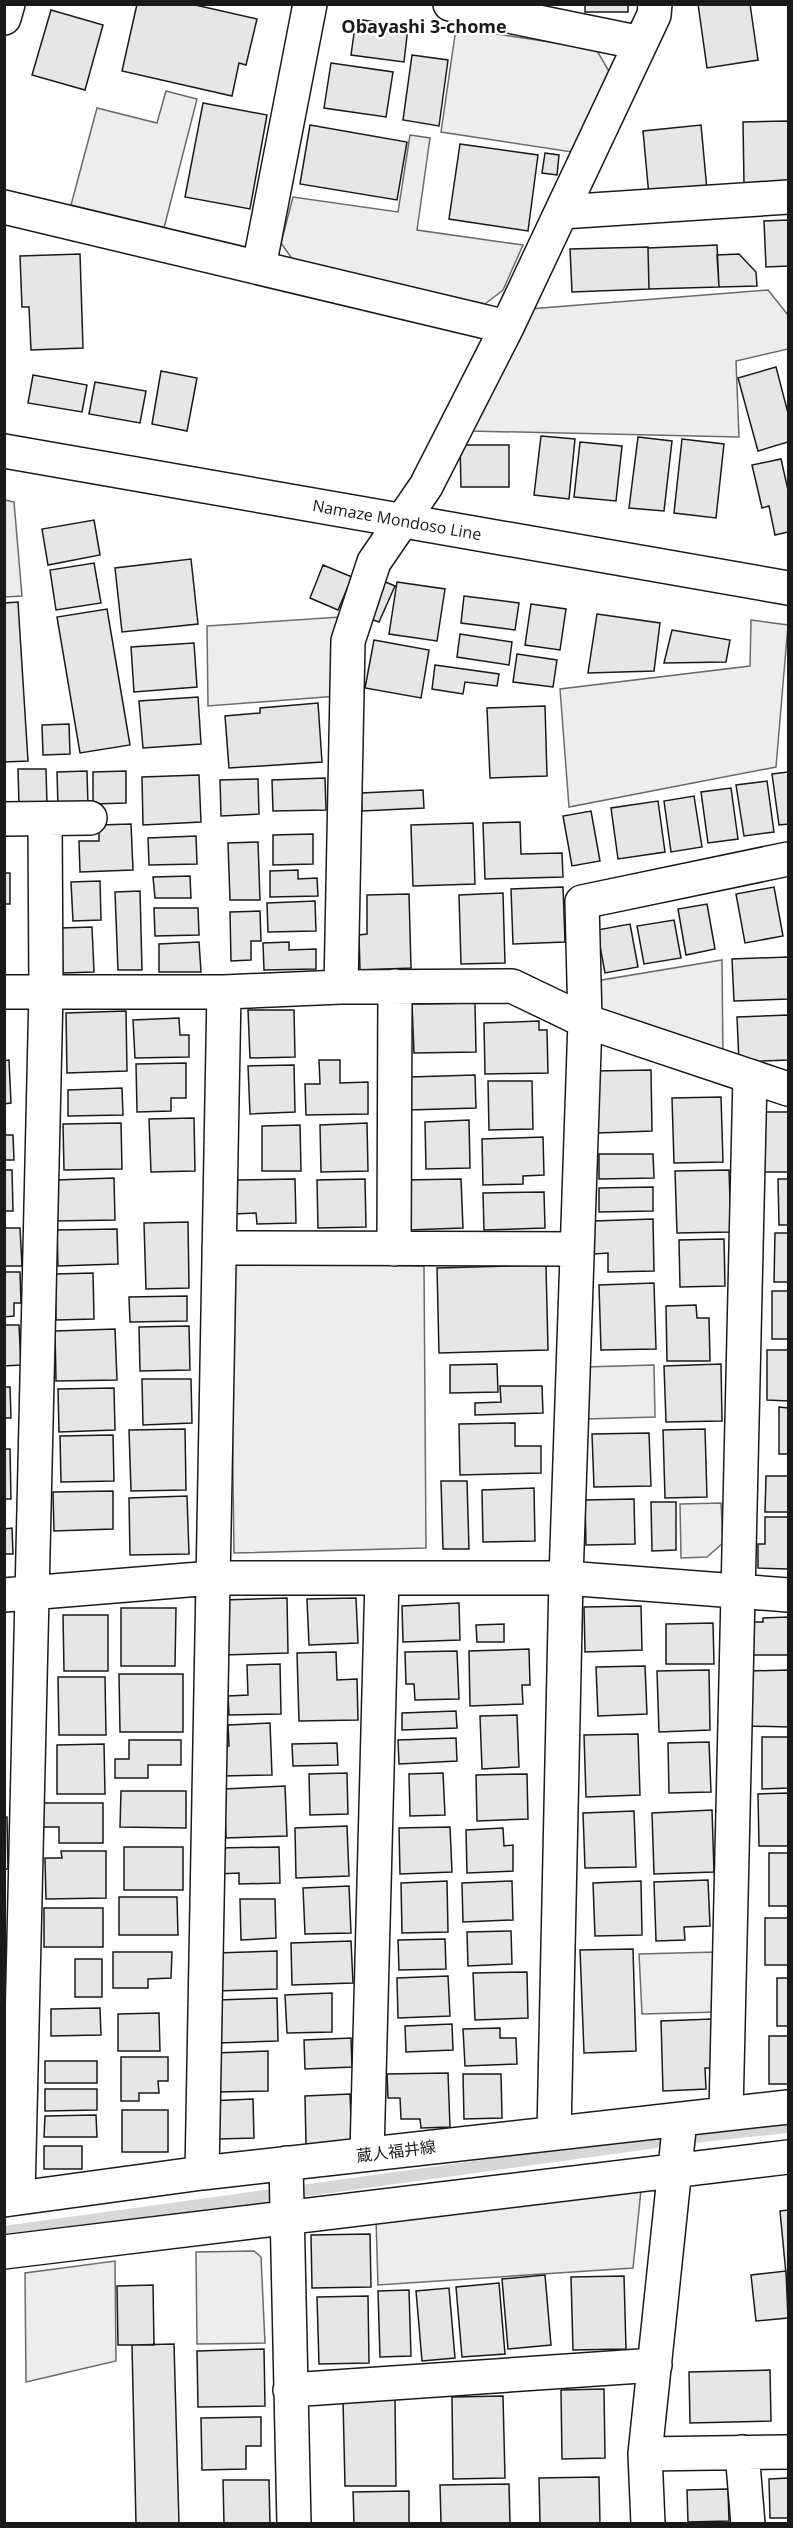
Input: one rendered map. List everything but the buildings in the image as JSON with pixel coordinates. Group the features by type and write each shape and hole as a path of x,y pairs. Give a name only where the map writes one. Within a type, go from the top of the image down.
{"street":[{"path":"4,18 8,4"},
{"path":"259,267 310,4"},
{"path":"450,4 641,43"},
{"path":"341,987 348,641 374,562 426,486 507,327 654,15 655,4"},
{"path":"562,212 789,197"},
{"path":"4,207 507,327"},
{"name":"Namaze Mondoso Line","path":"4,451 789,588"},
{"path":"4,819 90,818"},
{"path":"11,2199 18,1593 46,992 45,819"},
{"path":"554,2133 566,1578 585,1021 582,902 789,859"},
{"path":"394,1249 395,986"},
{"path":"4,992 224,992 341,987 512,986 585,1021 789,1089"},
{"path":"202,2173 224,992"},
{"path":"726,2113 750,1076"},
{"path":"219,1248 577,1249"},
{"path":"18,1593 212,1578 566,1578 789,1595"},
{"path":"367,2154 382,1578"},
{"name":"蔵人福井線","path":"11,2199 202,2173 286,2190 367,2154 789,2107"},
{"path":"648,2523 645,2454 680,2120"},
{"path":"4,2252 286,2190 676,2170 789,2157"},
{"path":"286,2190 294,2523"},
{"path":"290,2390 655,2365"},
{"path":"742,2452 748,2523"},
{"path":"645,2454 789,2452"}],"shaded area":[{"path":"456,28 596,49 610,73 572,152 441,132"},
{"path":"166,91 197,99 164,228 71,205 97,108 157,123"},
{"path":"410,135 430,138 417,230 523,245 503,290 485,304 293,260 281,243 293,197 398,212"},
{"path":"768,290 788,315 788,349 736,361 739,437 470,431 529,309"},
{"path":"5,500 14,502 22,596 5,597"},
{"path":"340,617 338,696 208,706 207,626"},
{"path":"751,620 788,625 776,767 569,807 560,689 750,666"},
{"path":"722,960 723,1057 595,1011 596,981"},
{"path":"230,1262 424,1266 426,1548 234,1553"},
{"path":"654,1365 655,1417 586,1419 584,1367"},
{"path":"721,1503 723,1543 707,1557 681,1558 680,1504"},
{"path":"716,1952 718,2012 642,2014 639,1954"},
{"path":"641,2190 633,2268 378,2285 376,2220"},
{"path":"254,2251 261,2257 265,2343 197,2344 196,2252"},
{"path":"115,2261 116,2361 26,2382 25,2273"}],"waterway":[{"path":"692,2137 788,2127"},
{"path":"4,2232 656,2142"}],"district":[{"name":"Obayashi 3-chome","path":"424,27"}]}
